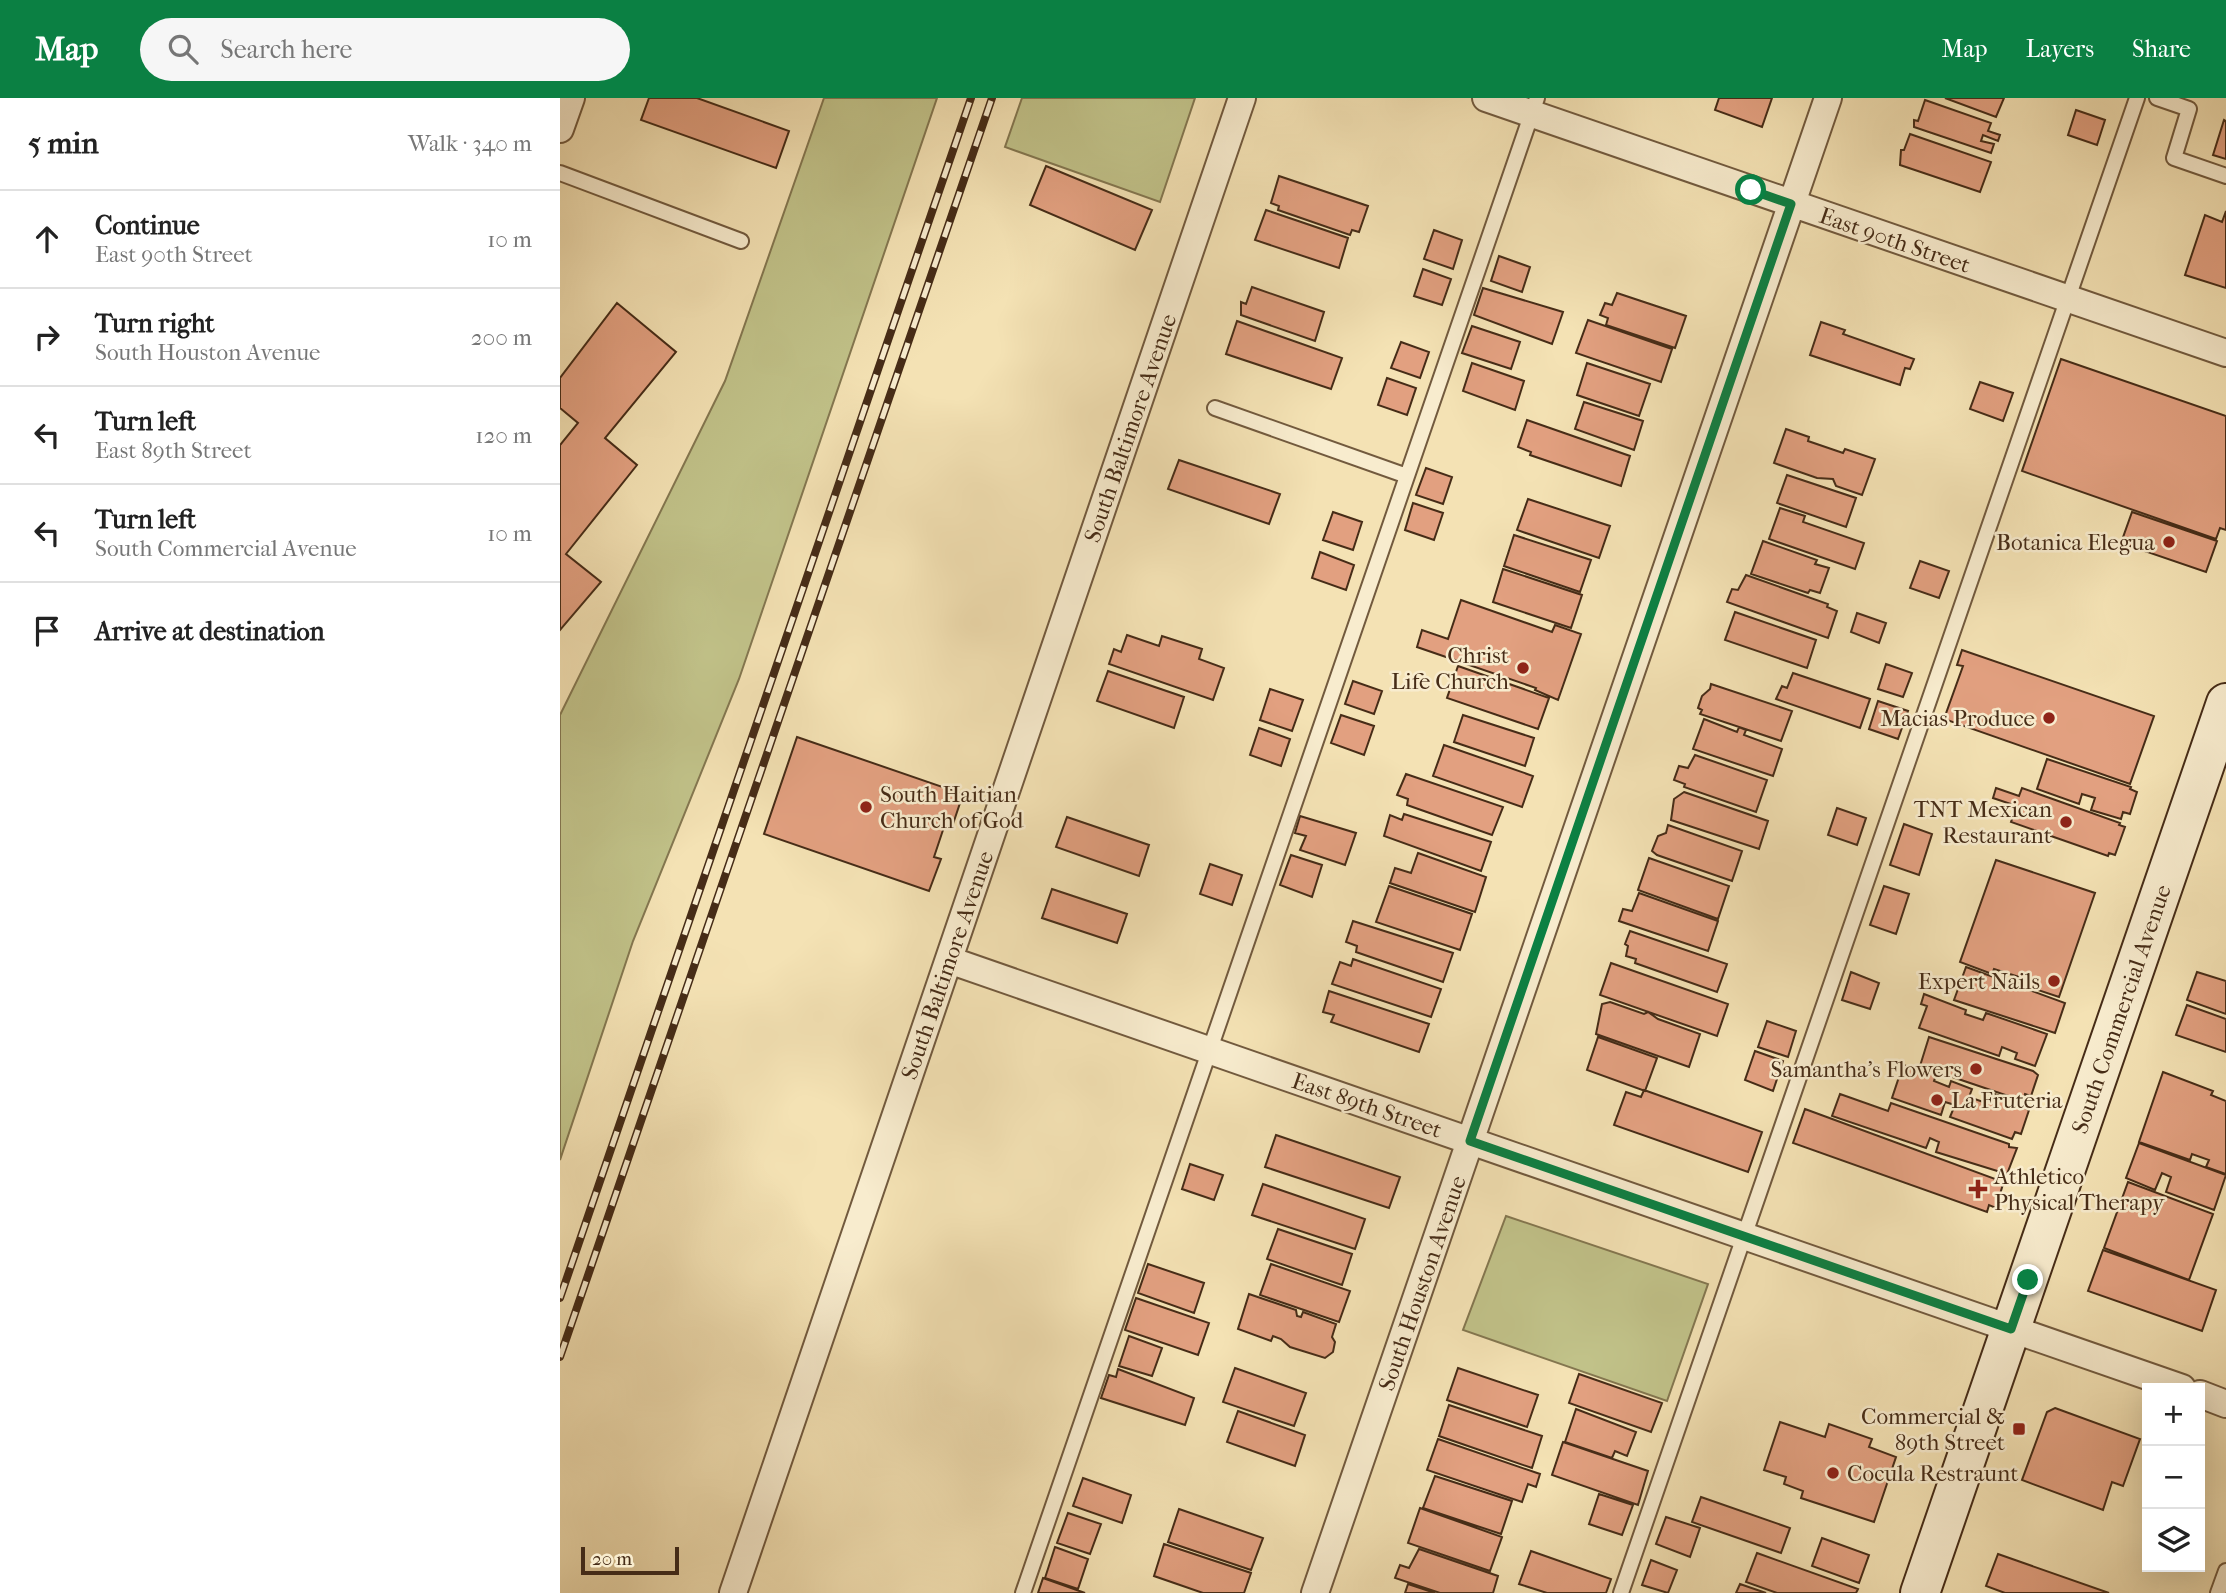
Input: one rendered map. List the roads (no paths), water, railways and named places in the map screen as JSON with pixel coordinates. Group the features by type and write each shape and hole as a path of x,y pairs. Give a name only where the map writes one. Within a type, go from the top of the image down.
{"main road":[{"name":"South Commercial Avenue","path":"1920,1593 2226,703"}],"street":[{"path":"560,130 571,98"},
{"name":"South Baltimore Avenue","path":"733,1593 1242,98"},
{"name":"East 90th Street","path":"1486,98 1534,106 1791,204 2226,353"},
{"name":"South Houston Avenue","path":"1315,1593 1828,98"},
{"name":"East 89th Street","path":"949,960 2168,1383"},
{"path":"2205,1396 2226,1404"}],"lane":[{"path":"1621,1593 2137,98"},
{"path":"2157,98 2189,109 2174,158 2226,176"},
{"path":"1023,1593 1534,106"},
{"path":"560,173 741,241"},
{"path":"1216,408 1407,476"},
{"path":"2218,1593 2226,1570"}],"railway":[{"path":"560,1298 971,98"},
{"path":"560,1357 992,98"}],"place":[{"name":"Botanica Elegua","path":"2169,542"},
{"name":"Christ Life Church","path":"1523,668"},
{"name":"Macias Produce","path":"2049,718"},
{"name":"South Haitian Church of God","path":"866,807"},
{"name":"TNT Mexican Restaurant","path":"2066,822"},
{"name":"Expert Nails","path":"2054,981"},
{"name":"Samantha's Flowers","path":"1976,1069"},
{"name":"La Fruteria","path":"1937,1100"},
{"name":"Athletico Physical Therapy","path":"1978,1189"},
{"name":"Commercial & 89th Street","path":"2019,1429"},
{"name":"Cocula Restraunt","path":"1833,1473"}]}
